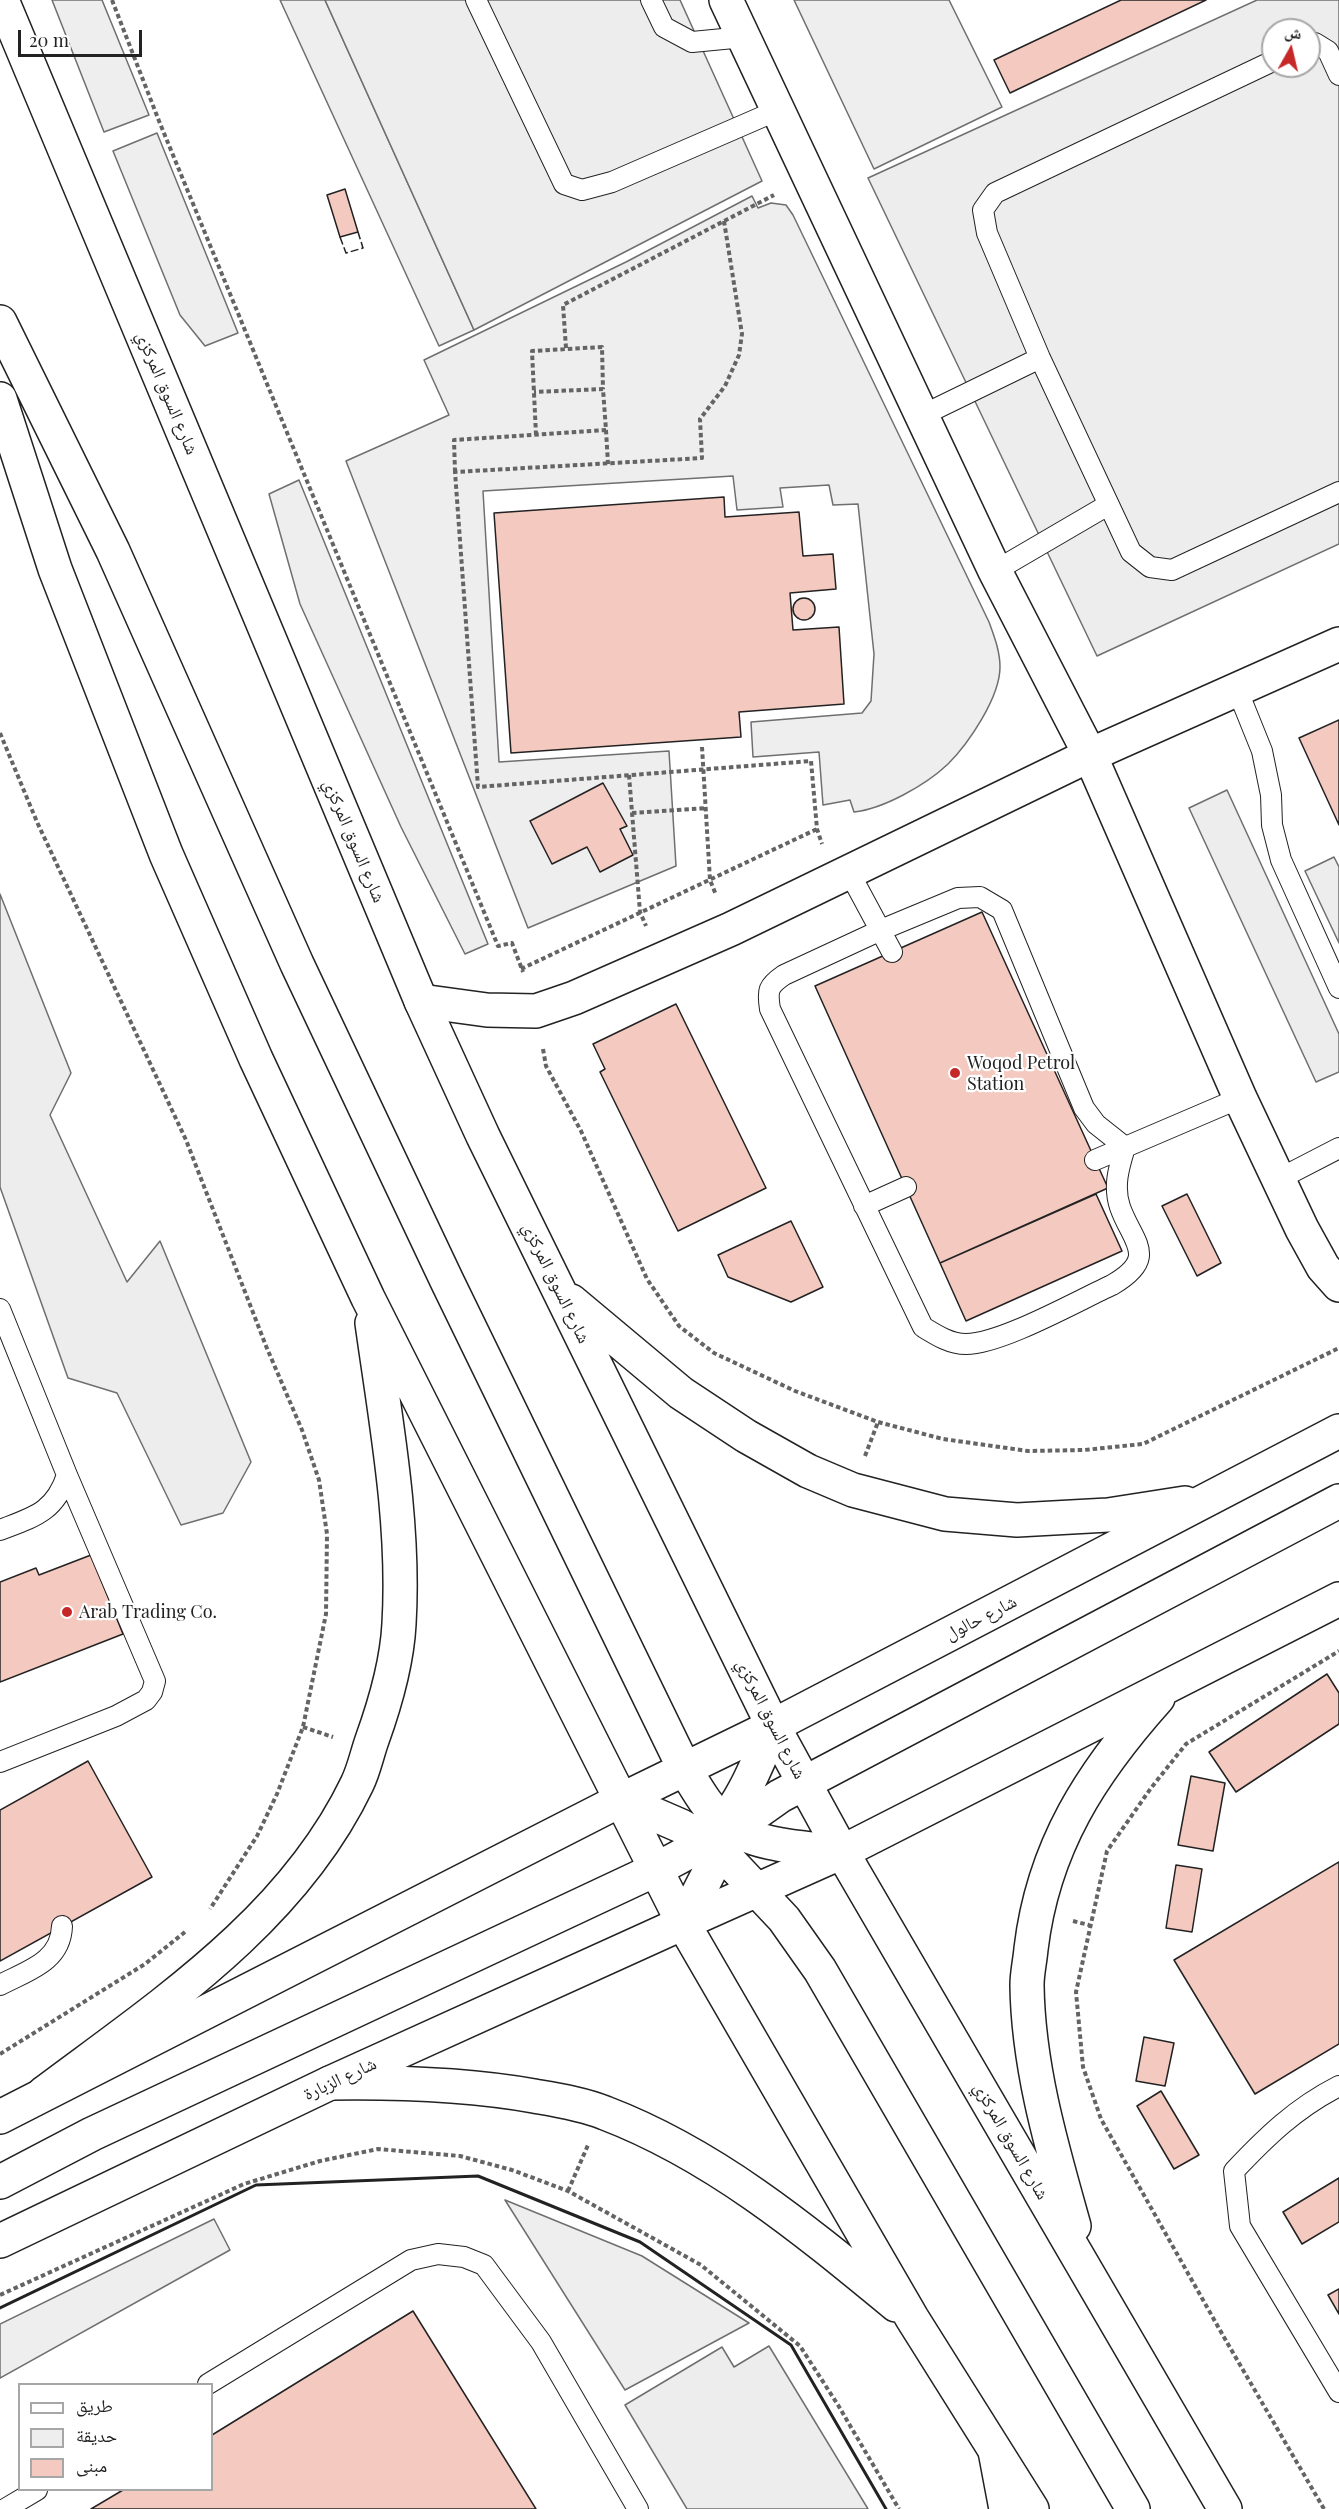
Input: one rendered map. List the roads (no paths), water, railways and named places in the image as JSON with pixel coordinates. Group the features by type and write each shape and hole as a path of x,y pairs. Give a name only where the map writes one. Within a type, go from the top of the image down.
{"main road":[{"name":"شارع السوق المركزي","path":"2,0 421,1001 483,1136 773,1725 842,1852 1225,2509"},
{"path":"726,0 995,571 1090,755 1240,1098 1302,1229 1323,1267 1339,1285"},
{"path":"0,322 113,551 297,964 447,1281 684,1768 706,1803 722,1836 759,1890 784,1919 820,1970 1133,2509"},
{"path":"0,399 55,569 166,854 256,1059 368,1298 683,1923 912,2318 1032,2509"},
{"path":"421,1001 487,1010 536,1011 574,998 730,929 1090,755 1339,644"},
{"path":"562,1294 681,1393 727,1424 808,1472 853,1490 945,1514 1017,1520 1108,1515 1213,1498"},
{"path":"44,2093 186,1987 252,1927 291,1884 327,1838 358,1783 385,1706 399,1626 400,1544 368,1298"},
{"name":"شارع حالول","path":"621,1800 773,1725 1339,1431"},
{"path":"0,2182 92,2134 657,1869 722,1836 804,1782 1339,1501"},
{"path":"683,1923 842,1852 1339,1599"},
{"path":"1087,2271 1054,2153 1033,2057 1027,1984 1035,1911 1058,1842 1094,1779 1127,1732 1171,1683"},
{"path":"683,1923 773,1725"},
{"path":"0,2117 621,1800 722,1836 842,1852"},
{"name":"شارع الزبارة","path":"0,2241 330,2083 683,1923"},
{"path":"330,2083 413,2082 485,2087 553,2099 603,2112 646,2130 724,2173 813,2237 912,2318"},
{"path":"995,2449 1006,2509"}],"lane":[{"path":"476,0 564,184 582,190 612,182 778,110"},
{"path":"651,0 664,27 692,42 744,37"},
{"path":"1321,47 1328,51 1339,75"},
{"path":"1261,67 995,193 983,210 987,233 1040,358 1108,505 1131,552 1150,567 1172,570 1339,492"},
{"path":"923,415 1040,358"},
{"path":"995,571 1108,505"},
{"path":"1237,689 1262,751 1271,795 1272,825 1281,860 1339,988"},
{"path":"842,875 880,930 892,952"},
{"path":"980,897 1002,910 1084,1108 1096,1124 1125,1147 1116,1184 1120,1207 1137,1238 1139,1250 1136,1265 1127,1276 1112,1285 990,1340 965,1344 941,1338 924,1327 864,1206 770,1009 768,995 771,984 784,975 880,930 958,898 980,897"},
{"path":"1095,1160 1240,1098"},
{"path":"1279,1179 1339,1148"},
{"path":"864,1206 906,1187"},
{"path":"0,1310 154,1681 152,1692 146,1700 116,1716 0,1762"},
{"path":"0,1530 32,1518 48,1508 61,1492 67,1475"},
{"path":"0,1985 46,1961 56,1952 62,1938 62,1926"},
{"path":"1339,2086 1323,2094 1274,2129 1234,2171 1240,2226 1339,2392"},
{"path":"211,2383 411,2260 438,2254 464,2257 484,2265 541,2342 638,2509"},
{"path":"5,2509 35,2491"}],"place":[{"name":"Woqod Petrol Station","path":"955,1073"},
{"name":"Arab Trading Co.","path":"67,1612"}]}
